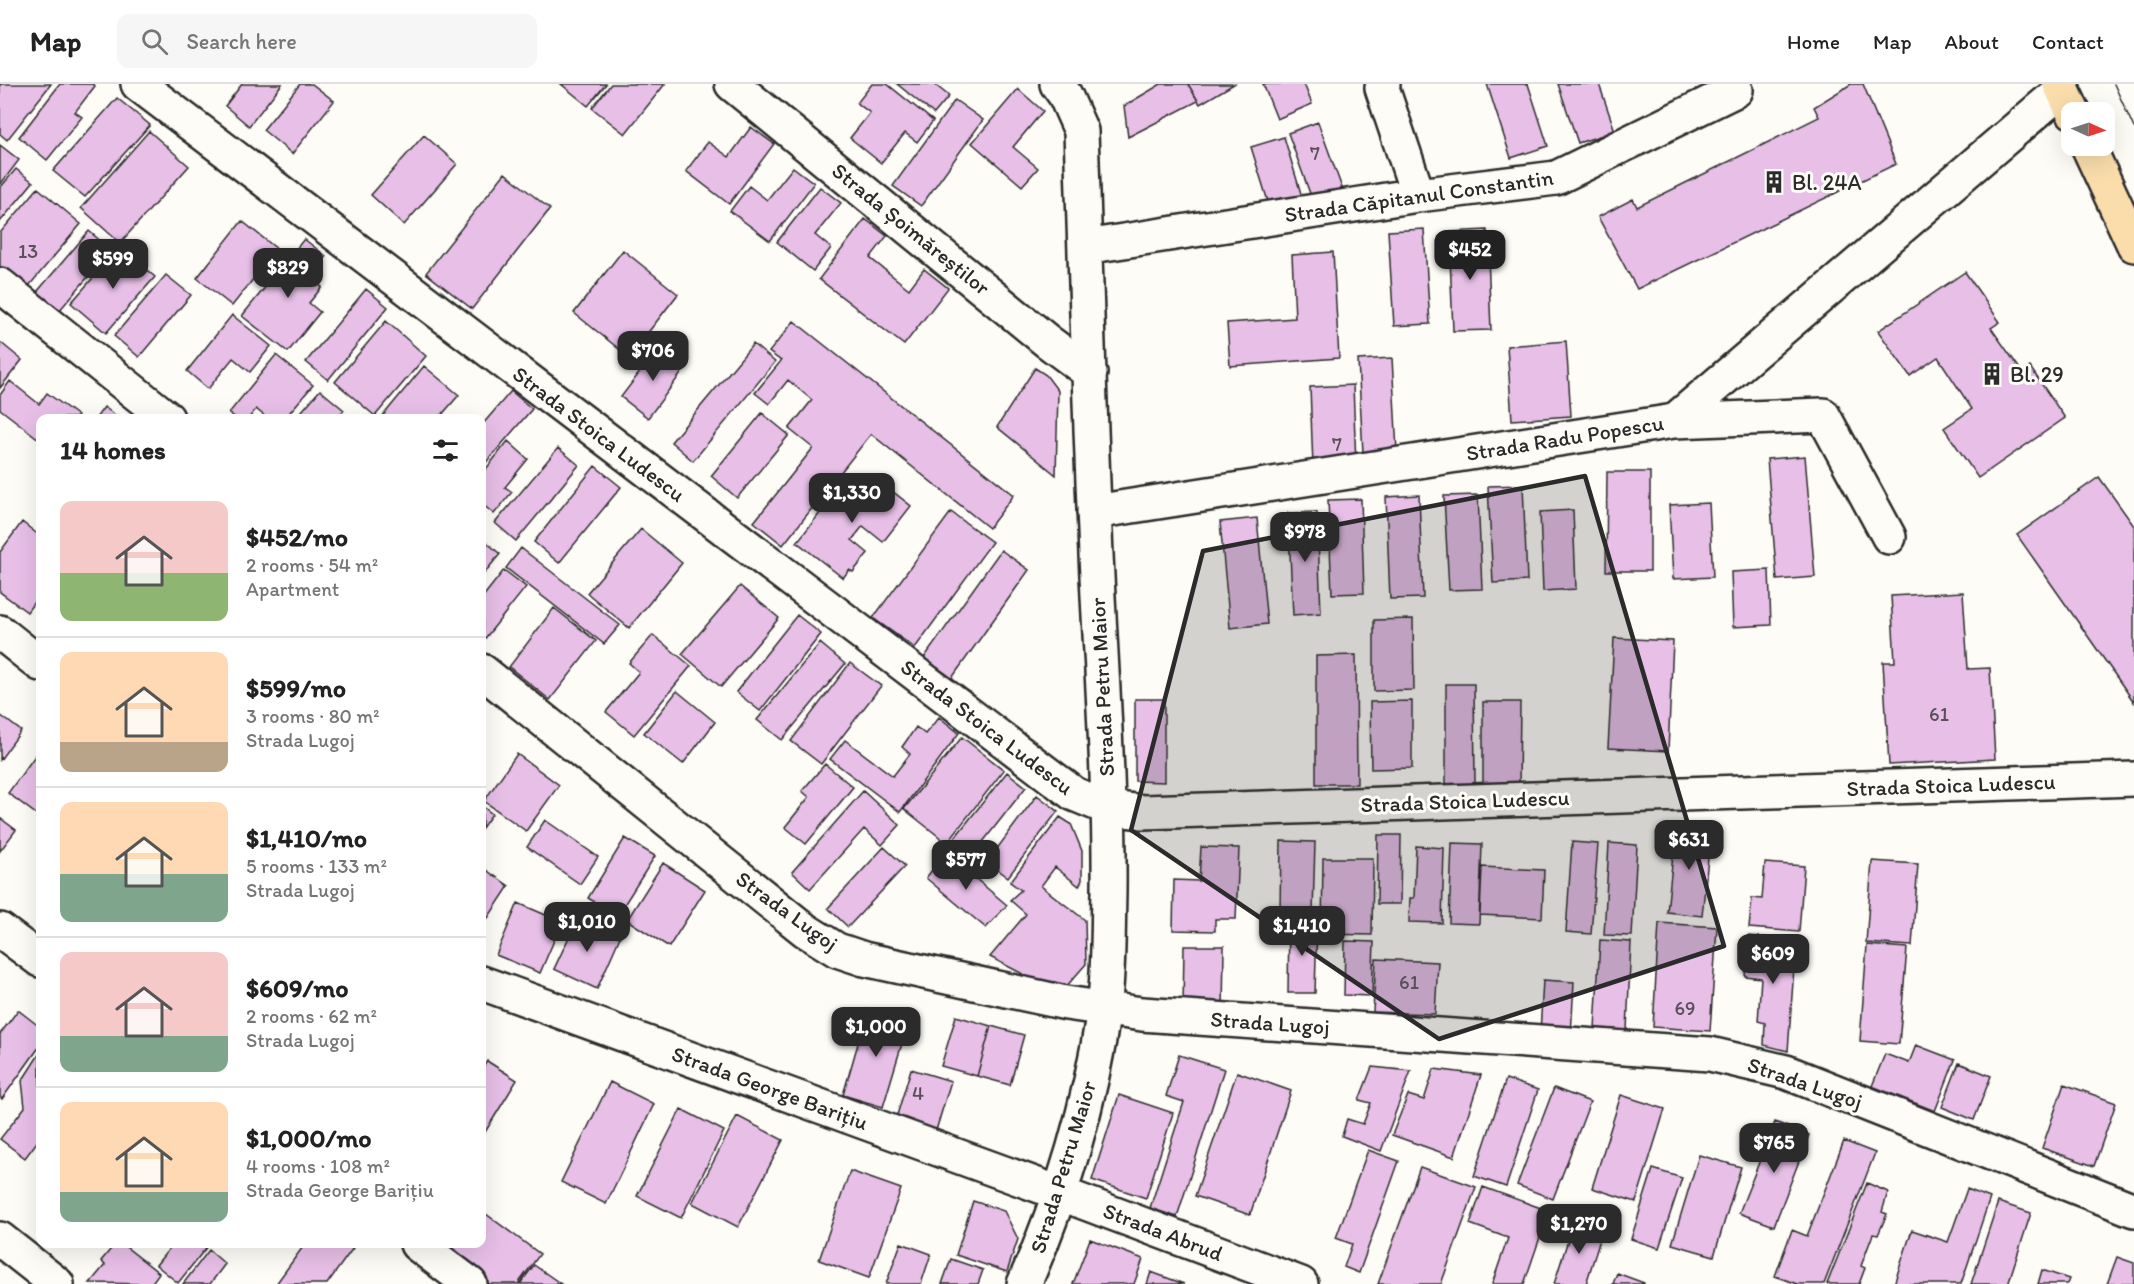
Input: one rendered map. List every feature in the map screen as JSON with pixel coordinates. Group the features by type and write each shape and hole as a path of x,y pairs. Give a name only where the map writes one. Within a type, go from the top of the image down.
{"main road":[{"path":"2093,156 2134,245"}],"street":[{"name":"Strada Stoica Ludescu","path":"138,84 1074,794 1108,808 1143,812 2134,779"},
{"name":"Strada Șoimăreștilor","path":"732,84 1047,341 1090,373"},
{"name":"Strada Petru Maior","path":"1024,1284 1059,1193 1087,1095 1104,1009 1108,963 1108,808 1094,512 1081,131 1065,95 1056,84"},
{"path":"1383,84 1382,88 1418,195"},
{"name":"Strada Căpitanul Constantin","path":"1085,247 1418,195 1556,178 1736,90"},
{"name":"Strada Radu Popescu","path":"1094,512 1674,421 2064,92"},
{"path":"0,285 161,414"},
{"path":"1674,421 1823,416 1889,537"},
{"path":"0,633 36,661"},
{"name":"Strada Lugoj","path":"486,674 805,930 837,950 864,959 1066,1003 1154,1015 1710,1054 1786,1072 2134,1210"},
{"path":"0,930 36,957"},
{"name":"Strada George Barițiu","path":"486,984 1059,1193"},
{"name":"Strada Abrud","path":"1059,1193 1301,1284"},
{"path":"422,1248 470,1284"},
{"path":"6,1254 57,1284"}],"highlighted area":[{"path":"1585,476 1724,946 1439,1039 1131,830 1203,551"}],"building":[{"path":"0,84 51,84 7,140 0,134"},
{"path":"60,84 93,84 95,86 75,112 82,117 47,160 19,137"},
{"path":"242,84 282,84 249,126 225,106"},
{"path":"300,84 312,84 334,101 292,154 263,130"},
{"path":"561,84 606,84 588,106"},
{"path":"611,84 665,84 625,134 592,108"},
{"path":"872,84 887,84 933,121 917,142 905,133 881,163 850,138 870,113 857,103"},
{"path":"897,84 934,84 949,96 934,114"},
{"path":"1161,84 1188,84 1198,101 1128,137 1124,106"},
{"path":"1188,84 1234,84 1200,104"},
{"path":"1263,84 1304,84 1312,104 1277,119"},
{"path":"1487,84 1528,84 1548,146 1511,158"},
{"path":"1558,84 1599,84 1615,131 1578,143"},
{"name":"Bl. 24A","path":"1851,84 1863,84 1896,164 1637,289 1598,217 1633,199 1637,207 1819,117 1814,107"},
{"path":"1018,89 1043,111 1013,147 1038,168 1022,186 972,143"},
{"path":"117,98 150,125 85,197 53,171"},
{"path":"955,100 983,120 921,206 893,186"},
{"path":"1318,122 1342,188 1312,199 1288,133"},
{"path":"751,127 774,144 729,204 686,171 708,142 729,157"},
{"path":"149,131 189,166 120,243 81,208"},
{"path":"424,135 457,164 404,225 371,195"},
{"path":"1284,137 1302,197 1270,208 1251,147"},
{"path":"0,145 19,160 0,185"},
{"path":"793,167 814,183 770,241 730,211 749,186 767,200"},
{"path":"16,169 33,182 0,222 0,188"},
{"path":"505,173 550,209 472,309 426,273"},
{"path":"820,187 841,203 815,235 831,248 813,271 777,242"},
{"path":"38,188 81,224 23,293 0,274 0,233"},
{"path":"865,219 887,236 870,258 909,289 924,269 948,288 904,345 819,279"},
{"path":"242,221 277,249 232,306 197,278"},
{"path":"1424,229 1430,324 1394,326 1388,231"},
{"path":"1487,230 1491,330 1453,331 1449,232"},
{"path":"89,231 111,250 53,318 31,299"},
{"path":"304,239 326,256 309,277 322,287 309,303 320,312 288,352 242,316"},
{"path":"120,247 155,277 106,333 71,303"},
{"path":"623,250 678,294 629,357 574,313"},
{"path":"1333,252 1339,358 1230,366 1227,323 1295,318 1292,255"},
{"name":"Bl. 29","path":"1965,272 2000,322 1991,328 2022,372 2030,367 2065,418 1978,478 1944,428 1972,409 1938,357 1910,376 1878,331"},
{"path":"166,275 191,295 139,357 114,336"},
{"path":"366,289 388,307 328,380 306,362"},
{"path":"232,315 271,346 250,372 233,358 208,389 187,371"},
{"path":"386,321 426,356 377,414 373,414 335,382"},
{"path":"794,321 1014,495 989,528 871,434 783,545 754,522 813,448 789,429 812,400 788,380 769,404 755,393 781,361 769,352"},
{"path":"1566,341 1571,416 1512,420 1507,346"},
{"path":"0,342 22,360 0,388"},
{"path":"753,344 775,362 693,461 671,442"},
{"path":"659,347 686,367 648,418 621,397"},
{"path":"276,355 313,385 288,414 262,414 256,409 252,414 229,413"},
{"path":"1392,358 1397,452 1363,453 1358,360"},
{"path":"424,366 459,395 442,414 384,414"},
{"path":"1035,368 1046,375 1058,391 1056,475 997,427"},
{"path":"10,381 39,404 47,393 75,414 36,414 36,437 0,409 0,395"},
{"path":"1353,385 1356,465 1313,467 1310,387"},
{"path":"320,390 344,410 340,414 299,414"},
{"path":"511,391 532,409 486,462 486,420"},
{"path":"104,407 114,414 99,414"},
{"path":"762,413 789,435 737,498 711,476"},
{"path":"508,441 528,459 505,487 512,492 494,514 486,507 486,469"},
{"path":"558,448 579,465 516,541 495,523"},
{"path":"1805,456 1815,577 1777,580 1767,459"},
{"path":"595,466 621,487 559,563 534,542"},
{"path":"1607,472 1650,472 1650,571 1606,571"},
{"path":"851,474 879,497 887,487 911,506 883,542 863,526 852,540 868,553 853,572 849,570 843,578 797,542"},
{"path":"2099,477 2134,526 2134,702 2017,535"},
{"path":"1523,485 1527,581 1493,583 1488,486"},
{"path":"1419,495 1423,598 1390,599 1386,497"},
{"path":"1478,495 1482,589 1449,590 1444,496"},
{"path":"1361,499 1364,593 1332,594 1328,500"},
{"path":"1709,503 1713,577 1673,579 1669,505"},
{"path":"1573,510 1576,589 1543,591 1540,512"},
{"path":"951,512 992,542 915,648 873,618"},
{"path":"1317,512 1321,613 1293,615 1288,513"},
{"path":"1257,518 1267,624 1230,628 1220,522"},
{"path":"22,522 36,533 36,600 27,612 0,592 0,552"},
{"path":"641,529 682,563 629,628 587,593"},
{"path":"486,542 500,554 486,571"},
{"path":"521,548 620,625 604,644 506,568"},
{"path":"1001,550 1029,570 952,678 924,658"},
{"path":"504,570 526,587 486,637 486,593"},
{"path":"1769,570 1771,625 1733,627 1731,572"},
{"path":"740,586 779,618 721,687 682,654"},
{"path":"1963,592 1968,669 1990,668 1995,759 1889,765 1883,662 1895,662 1891,596"},
{"path":"554,608 596,641 550,700 509,667"},
{"path":"797,615 821,634 760,711 736,692"},
{"path":"1413,619 1414,690 1374,691 1374,620"},
{"path":"653,635 691,666 634,735 606,712 639,672 629,663"},
{"path":"1614,638 1673,641 1668,751 1608,748"},
{"path":"820,643 845,664 782,740 757,720"},
{"path":"1356,655 1357,784 1316,784 1316,656"},
{"path":"850,663 881,686 821,764 791,741"},
{"path":"1446,684 1474,684 1475,784 1446,784"},
{"path":"677,691 715,722 683,764 644,733"},
{"path":"1135,699 1164,699 1164,782 1135,781"},
{"path":"1412,701 1412,768 1371,769 1370,702"},
{"path":"1483,702 1520,702 1519,787 1483,786"},
{"path":"0,715 21,731 0,760"},
{"path":"939,717 959,733 900,812 830,759 845,740 893,776 910,754 902,747 916,727 925,734"},
{"path":"962,737 1004,770 947,843 904,809"},
{"path":"36,754 36,814 8,793"},
{"path":"517,754 559,785 526,831 486,802 486,798"},
{"path":"825,764 853,787 806,844 785,827 809,797 802,791"},
{"path":"1007,772 1026,787 968,861 949,845"},
{"path":"863,791 900,825 882,845 864,829 810,889 792,872"},
{"path":"1037,795 1058,811 1008,877 987,862"},
{"path":"486,809 492,814 486,822"},
{"path":"1060,817 1071,824 1082,851 1082,880 1079,886 1055,867 1041,886 1085,920 1086,964 1065,988 1044,985 990,957 1026,914 1010,900 1021,890 1010,882"},
{"path":"0,818 16,830 0,851"},
{"path":"545,820 598,857 580,884 527,847"},
{"path":"1676,826 1711,829 1702,916 1667,912"},
{"path":"1378,835 1401,835 1400,904 1377,904"},
{"path":"625,838 655,856 617,916 588,898"},
{"path":"1281,841 1315,842 1313,913 1280,912"},
{"path":"1572,842 1598,844 1591,934 1566,932"},
{"path":"1452,843 1482,844 1479,924 1449,923"},
{"path":"1609,843 1637,845 1632,936 1604,935"},
{"path":"1416,846 1444,848 1442,923 1409,922 1410,898 1414,898"},
{"path":"884,847 905,866 848,927 828,908"},
{"path":"1201,847 1239,848 1236,919 1215,919 1215,931 1173,930 1174,880 1199,881"},
{"path":"945,853 1007,905 986,928 926,878"},
{"path":"1323,858 1373,858 1372,935 1322,934"},
{"path":"1872,861 1918,864 1912,946 1866,943"},
{"path":"663,863 705,890 669,947 627,920"},
{"path":"1765,863 1804,866 1799,932 1749,928 1752,898 1762,899"},
{"path":"1482,867 1544,870 1542,918 1480,915"},
{"path":"486,870 509,886 488,918 486,916"},
{"path":"518,903 562,922 540,973 496,955"},
{"path":"578,918 620,937 597,989 554,969"},
{"path":"1289,921 1317,922 1315,993 1288,993"},
{"path":"1659,923 1717,927 1710,1031 1653,1027"},
{"path":"1748,936 1796,940 1788,1051 1764,1045 1765,1023 1758,1021 1761,978 1745,976"},
{"path":"1600,940 1631,942 1627,1030 1595,1029"},
{"path":"1345,941 1374,942 1372,996 1344,995"},
{"path":"1867,945 1907,948 1899,1044 1860,1041"},
{"path":"1184,946 1224,946 1223,1010 1183,1009"},
{"path":"1376,959 1438,962 1435,1014 1373,1012"},
{"path":"1543,980 1574,982 1571,1035 1540,1033"},
{"path":"868,1009 909,1020 883,1107 843,1095"},
{"path":"18,1010 36,1024 36,1052 2,1099 0,1097 0,1034"},
{"path":"956,1016 991,1026 977,1076 941,1066"},
{"path":"991,1026 1024,1035 1010,1085 977,1076"},
{"path":"1916,1045 1955,1060 1935,1111 1872,1086 1885,1054 1909,1063"},
{"path":"1179,1055 1224,1069 1177,1217 1150,1208 1184,1102 1166,1096"},
{"path":"36,1059 36,1143 25,1158 0,1139 25,1107 22,1081"},
{"path":"487,1061 517,1080 486,1130"},
{"path":"1959,1063 1991,1076 1974,1120 1942,1107"},
{"path":"1372,1067 1411,1071 1381,1151 1342,1136 1347,1119 1363,1124 1371,1103 1359,1100"},
{"path":"911,1069 951,1081 934,1137 894,1125"},
{"path":"1434,1069 1481,1075 1454,1157 1392,1135 1408,1095 1424,1100"},
{"path":"1237,1072 1291,1091 1250,1215 1195,1196"},
{"path":"1506,1079 1538,1090 1506,1187 1474,1176"},
{"path":"610,1082 654,1104 606,1204 561,1182"},
{"path":"2064,1084 2116,1103 2094,1166 2042,1148"},
{"path":"1554,1088 1590,1102 1553,1199 1517,1185"},
{"path":"1119,1095 1173,1113 1146,1198 1092,1180"},
{"path":"1621,1095 1665,1109 1636,1202 1592,1188"},
{"path":"681,1109 724,1131 681,1218 637,1196"},
{"path":"737,1116 783,1140 738,1227 692,1203"},
{"path":"1775,1122 1809,1135 1774,1226 1739,1213"},
{"path":"1844,1141 1875,1153 1824,1284 1797,1284 1775,1276 1792,1230 1807,1236"},
{"path":"1368,1150 1399,1161 1359,1273 1344,1267 1352,1244 1336,1238"},
{"path":"1699,1155 1741,1167 1714,1256 1672,1244"},
{"path":"1420,1167 1476,1187 1441,1284 1378,1284"},
{"path":"1653,1169 1682,1178 1659,1248 1631,1239"},
{"path":"850,1171 901,1189 869,1278 819,1260"},
{"path":"1867,1183 1888,1192 1882,1212 1887,1214 1878,1235 1873,1234 1861,1266 1865,1268 1859,1284 1827,1284"},
{"path":"1483,1187 1549,1211 1524,1284 1492,1284 1508,1238 1470,1224"},
{"path":"1967,1189 1990,1198 1961,1284 1894,1284 1912,1230 1948,1242"},
{"path":"973,1201 1004,1211 1018,1239 1007,1272 956,1255"},
{"path":"1998,1202 2031,1213 2008,1284 1971,1284"},
{"path":"486,1214 540,1254 518,1284 489,1284 440,1248 486,1248"},
{"path":"1574,1221 1603,1230 1586,1284 1554,1284"},
{"path":"1090,1239 1143,1259 1134,1284 1073,1284"},
{"path":"901,1243 931,1254 921,1284 886,1284"},
{"path":"112,1248 127,1248 159,1273 151,1284 90,1283 105,1265 101,1261"},
{"path":"170,1248 206,1248 178,1283 156,1265"},
{"path":"302,1248 353,1248 327,1284 276,1284"},
{"path":"209,1250 225,1264 210,1284 183,1284"},
{"path":"2117,1257 2134,1263 2134,1284 2107,1284"},
{"path":"951,1259 983,1270 978,1284 942,1284"},
{"path":"534,1265 561,1284 520,1284"},
{"path":"2042,1270 2069,1279 2067,1284 2038,1284"},
{"path":"1151,1272 1184,1284 1147,1284"},
{"path":"1617,1273 1644,1283 1644,1284 1613,1284"}],"tram line":[{"path":"2114,84 2134,128"}],"place":[{"name":"Bl. 24A","path":"1774,182"},
{"name":"Bl. 29","path":"1992,374"}]}
